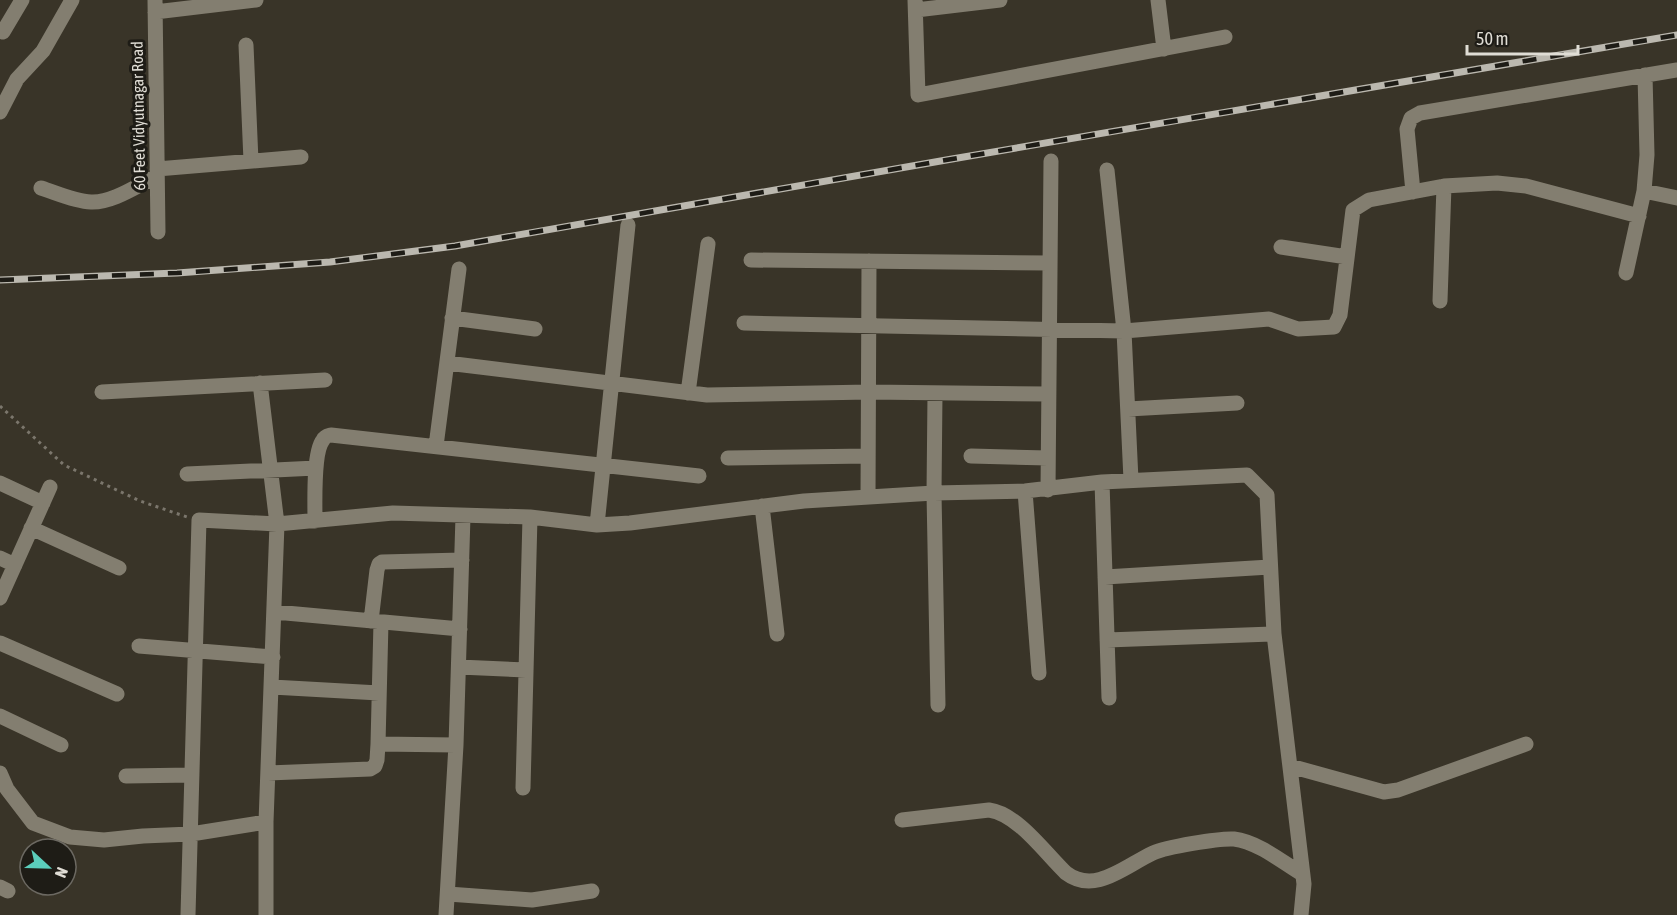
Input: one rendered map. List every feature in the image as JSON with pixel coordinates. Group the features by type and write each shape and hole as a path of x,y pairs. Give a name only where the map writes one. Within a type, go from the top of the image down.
{"street":[{"path":"3,32 22,0"},
{"path":"0,112 17,79 43,51 72,0"},
{"path":"155,6 256,0"},
{"path":"1000,0 916,5 918,95 1226,37"},
{"path":"1158,0 1164,49"},
{"name":"60 Feet Vidyutnagar Road","path":"155,6 158,232"},
{"path":"246,45 251,161"},
{"path":"1413,192 1407,129 1411,118 1420,113 1677,70"},
{"path":"1626,273 1644,191 1647,155 1645,75"},
{"path":"41,188 94,202 115,197 157,173 301,157"},
{"path":"1048,489 1051,161"},
{"path":"1107,170 1124,331 1131,480"},
{"path":"744,323 1124,331 1269,319 1298,329 1334,327 1340,315 1353,210 1369,200 1444,186 1497,183 1526,186 1640,216"},
{"path":"1440,301 1444,186"},
{"path":"1644,191 1677,198"},
{"path":"597,525 628,225"},
{"path":"688,393 708,244"},
{"path":"1281,247 1347,257"},
{"path":"751,260 1050,263"},
{"path":"868,497 869,261"},
{"path":"436,446 459,269"},
{"path":"453,318 535,329"},
{"path":"447,363 688,393 723,395 869,392 1048,394"},
{"path":"102,392 325,380"},
{"path":"260,383 277,524 266,822 266,915"},
{"path":"935,394 933,493 938,705"},
{"path":"1128,409 1237,403"},
{"path":"315,521 316,468 320,445 323,439 331,435 699,476"},
{"path":"728,458 868,456"},
{"path":"971,456 1048,458"},
{"path":"187,474 316,468"},
{"path":"188,915 199,520 277,524 393,513 530,517 597,525 630,523 804,501 933,493 1025,492 1102,482 1247,475 1267,495 1274,634 1304,884 1301,915"},
{"path":"1102,482 1109,698"},
{"path":"0,483 43,503"},
{"path":"0,598 50,488"},
{"path":"1025,492 1039,673"},
{"path":"762,506 777,634"},
{"path":"446,915 456,746 463,516"},
{"path":"523,788 530,517"},
{"path":"31,528 120,568"},
{"path":"0,558 15,565"},
{"path":"268,773 370,769 375,766 378,744 379,693 376,621 379,564 382,562 462,560"},
{"path":"1105,577 1270,567"},
{"path":"275,612 460,629"},
{"path":"1107,640 1274,634"},
{"path":"0,643 117,694"},
{"path":"139,646 273,657"},
{"path":"459,667 526,670"},
{"path":"272,687 379,693"},
{"path":"0,716 61,745"},
{"path":"378,744 456,746"},
{"path":"1290,766 1384,792 1398,790 1526,744"},
{"path":"0,773 7,789 33,822 70,837 104,840 191,834 266,822"},
{"path":"126,776 192,775"},
{"path":"902,820 988,810 998,812 1014,821 1066,873 1074,879 1085,882 1105,878 1155,852 1232,839 1254,846 1302,874"},
{"path":"448,894 532,900 592,891"}],"path":[{"path":"0,406 64,465 140,501 199,520"}],"railway":[{"path":"0,280 177,273 330,262 455,246 1677,35"}]}
